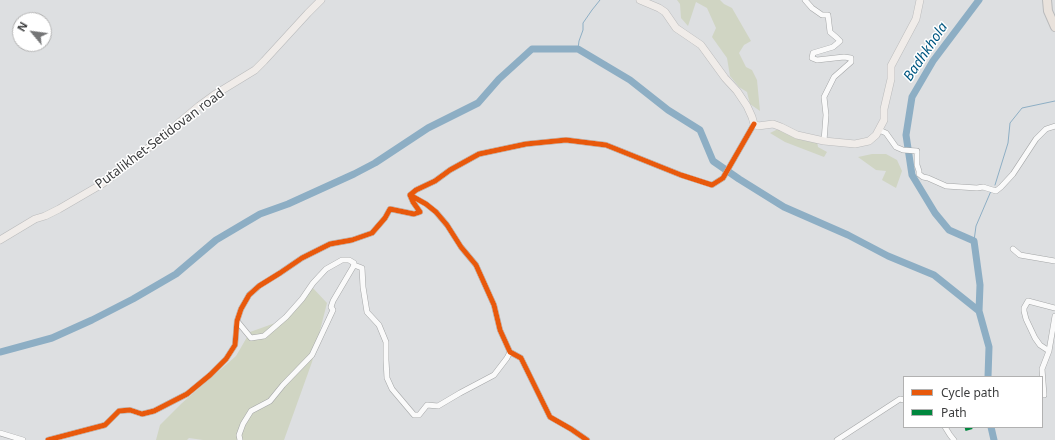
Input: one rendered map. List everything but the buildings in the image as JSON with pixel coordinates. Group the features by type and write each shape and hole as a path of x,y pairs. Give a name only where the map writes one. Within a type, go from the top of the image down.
{"highway":[{"path":"1047,0 1048,11 1055,27"}],"main road":[{"name":"Putalikhet-Setidovan road","path":"0,240 35,219 59,209 102,184 199,106 255,70 321,0"},
{"path":"640,0 665,12 676,28 701,45 747,106 752,117 753,126 774,124 797,135 824,141 855,144 869,141 876,135 884,120 884,108 891,79 891,66 916,19 920,0"}],"street":[{"path":"805,0 822,16 828,15 830,32 840,42 832,47 813,53 812,58 817,60 844,57 850,58 851,62 834,77 824,97 826,115 824,141"},
{"path":"410,196 416,190 435,181 450,170 479,154 526,144 566,140 606,145 682,175 712,185 723,178 753,126"},
{"path":"879,130 886,133 896,147 903,150 917,151 917,165 919,174 923,177 946,186 983,187 996,191 1012,174 1046,128 1055,126"},
{"path":"48,440 105,425 119,411 130,410 142,414 154,411 187,394 210,375 226,359 235,345 237,321 241,309 249,295 259,286 302,258 330,244 352,240 372,233 385,218 390,209 414,214 420,212 410,196"},
{"path":"410,196 426,204 436,212 476,265 494,305 500,330 510,352 521,358 550,417 572,429 587,440"},
{"path":"1013,249 1020,255 1055,261"},
{"path":"237,321 251,338 264,336 286,317 326,269 342,260 349,260 354,263 354,265 362,268 367,312 379,324 386,342 387,378 392,389 414,415 419,415 427,405 438,406 494,375 510,352"},
{"path":"240,440 239,434 251,411 270,401 312,355 333,310 331,306 333,301 354,265"},
{"path":"1049,351 1040,345 1034,338 1026,319 1024,308 1028,301 1055,308"},
{"path":"1043,376 1042,369 1053,338 1055,316"},
{"path":"1043,382 1044,395"},
{"path":"837,440 900,399 903,400"},
{"path":"946,428 954,440"},
{"path":"0,434 23,440"}],"green space":[{"path":"677,0 720,0 732,8 751,41 744,45 739,53 746,67 752,70 757,80 760,111 750,104 747,92 739,87 730,76 727,58 712,37 716,28 707,8 696,2 688,26 681,18 680,4"},
{"path":"778,129 817,141 818,147 827,152 824,157 785,142 770,133"},
{"path":"872,154 886,154 897,160 902,171 896,188 882,180 886,171 876,170 858,157"},
{"path":"311,286 327,303 312,362 284,440 203,440 189,438 187,440 156,440 160,425 182,403 236,356 250,332 278,322"}],"waterway":[{"path":"578,49 583,30 583,23 600,0"},
{"name":"Badhkhola","path":"979,0 933,61 912,97 906,135 912,175 935,213 949,230 974,241 980,285 979,311"},
{"path":"0,352 52,338 92,320 133,299 176,274 216,240 260,214 288,204 375,163 428,128 478,103 499,79 532,49 578,49 630,80 668,110 700,130 713,161 739,179 784,207 848,235 888,256 934,275 979,311 989,347 988,376"},
{"path":"995,185 1008,143 1010,123 1022,108 1055,101"},
{"path":"974,241 976,226 991,191"},
{"path":"991,428 994,440"}],"cycle path":[{"path":"48,440 105,425 119,411 130,410 142,414 154,411 187,394 210,375 226,359 235,345 237,321 241,309 249,295 259,286 302,258 330,244 352,240 372,233 385,218 390,209 414,214 420,212 410,195 416,190 435,181 450,170 479,154 526,144 566,140 606,145 681,175 712,185 723,178 754,124"},
{"path":"410,195 426,204 436,212 476,265 494,305 500,330 510,352 521,358 550,417 587,440"}]}
